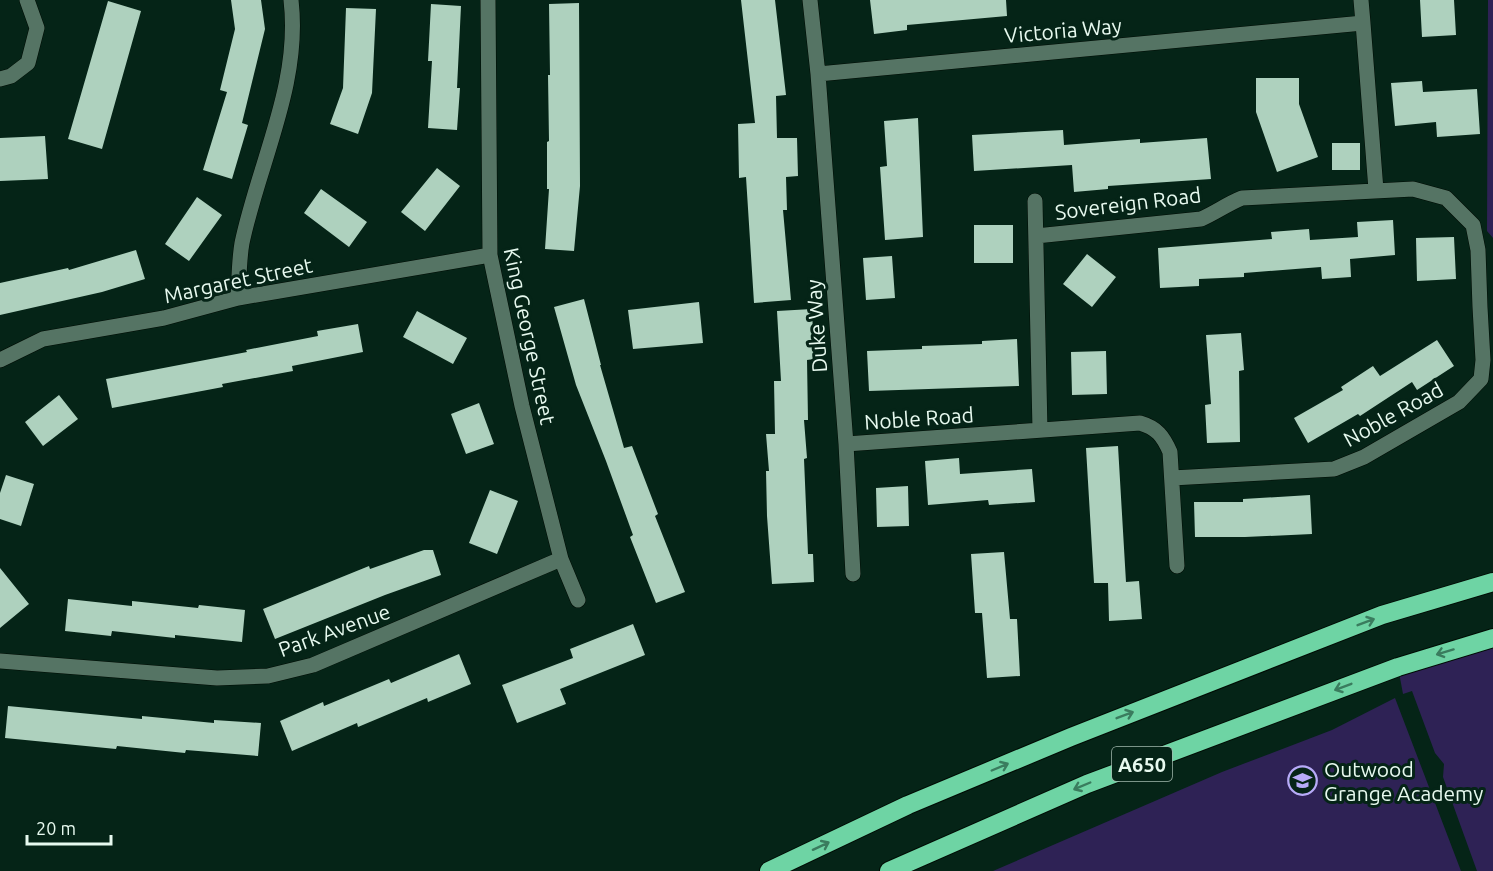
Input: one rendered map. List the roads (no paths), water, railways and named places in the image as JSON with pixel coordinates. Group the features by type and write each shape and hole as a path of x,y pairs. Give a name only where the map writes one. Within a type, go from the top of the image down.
{"highway":[{"name":"A650","path":"769,871 908,805 1071,737 1382,615 1493,582"},
{"name":"A650","path":"889,871 1087,784 1398,667 1493,638"}],"street":[{"path":"0,79 11,76 28,63 37,28 27,0"},
{"path":"238,298 242,244 285,94 293,21 291,0"},
{"name":"King George Street","path":"488,0 490,255 522,406 561,560 578,600"},
{"path":"810,0 818,74"},
{"path":"1361,0 1376,190"},
{"name":"Victoria Way","path":"818,74 1363,22"},
{"name":"Duke Way","path":"818,74 846,444 853,574"},
{"name":"Noble Road","path":"1172,478 1334,469 1373,452 1459,402 1480,379 1487,306 1473,225 1446,198 1413,189 1376,190"},
{"name":"Sovereign Road","path":"1036,236 1201,219 1242,198 1376,190"},
{"name":"Sovereign Road","path":"1035,201 1040,430"},
{"name":"Margaret Street","path":"0,360 43,339 164,318 238,298 490,255"},
{"name":"Noble Road","path":"846,444 1140,423 1154,427 1164,438 1170,452 1177,566"},
{"name":"Park Avenue","path":"0,661 217,678 268,676 313,665 561,560"}],"place":[{"name":"Outwood Grange Academy","path":"1303,781"}]}
